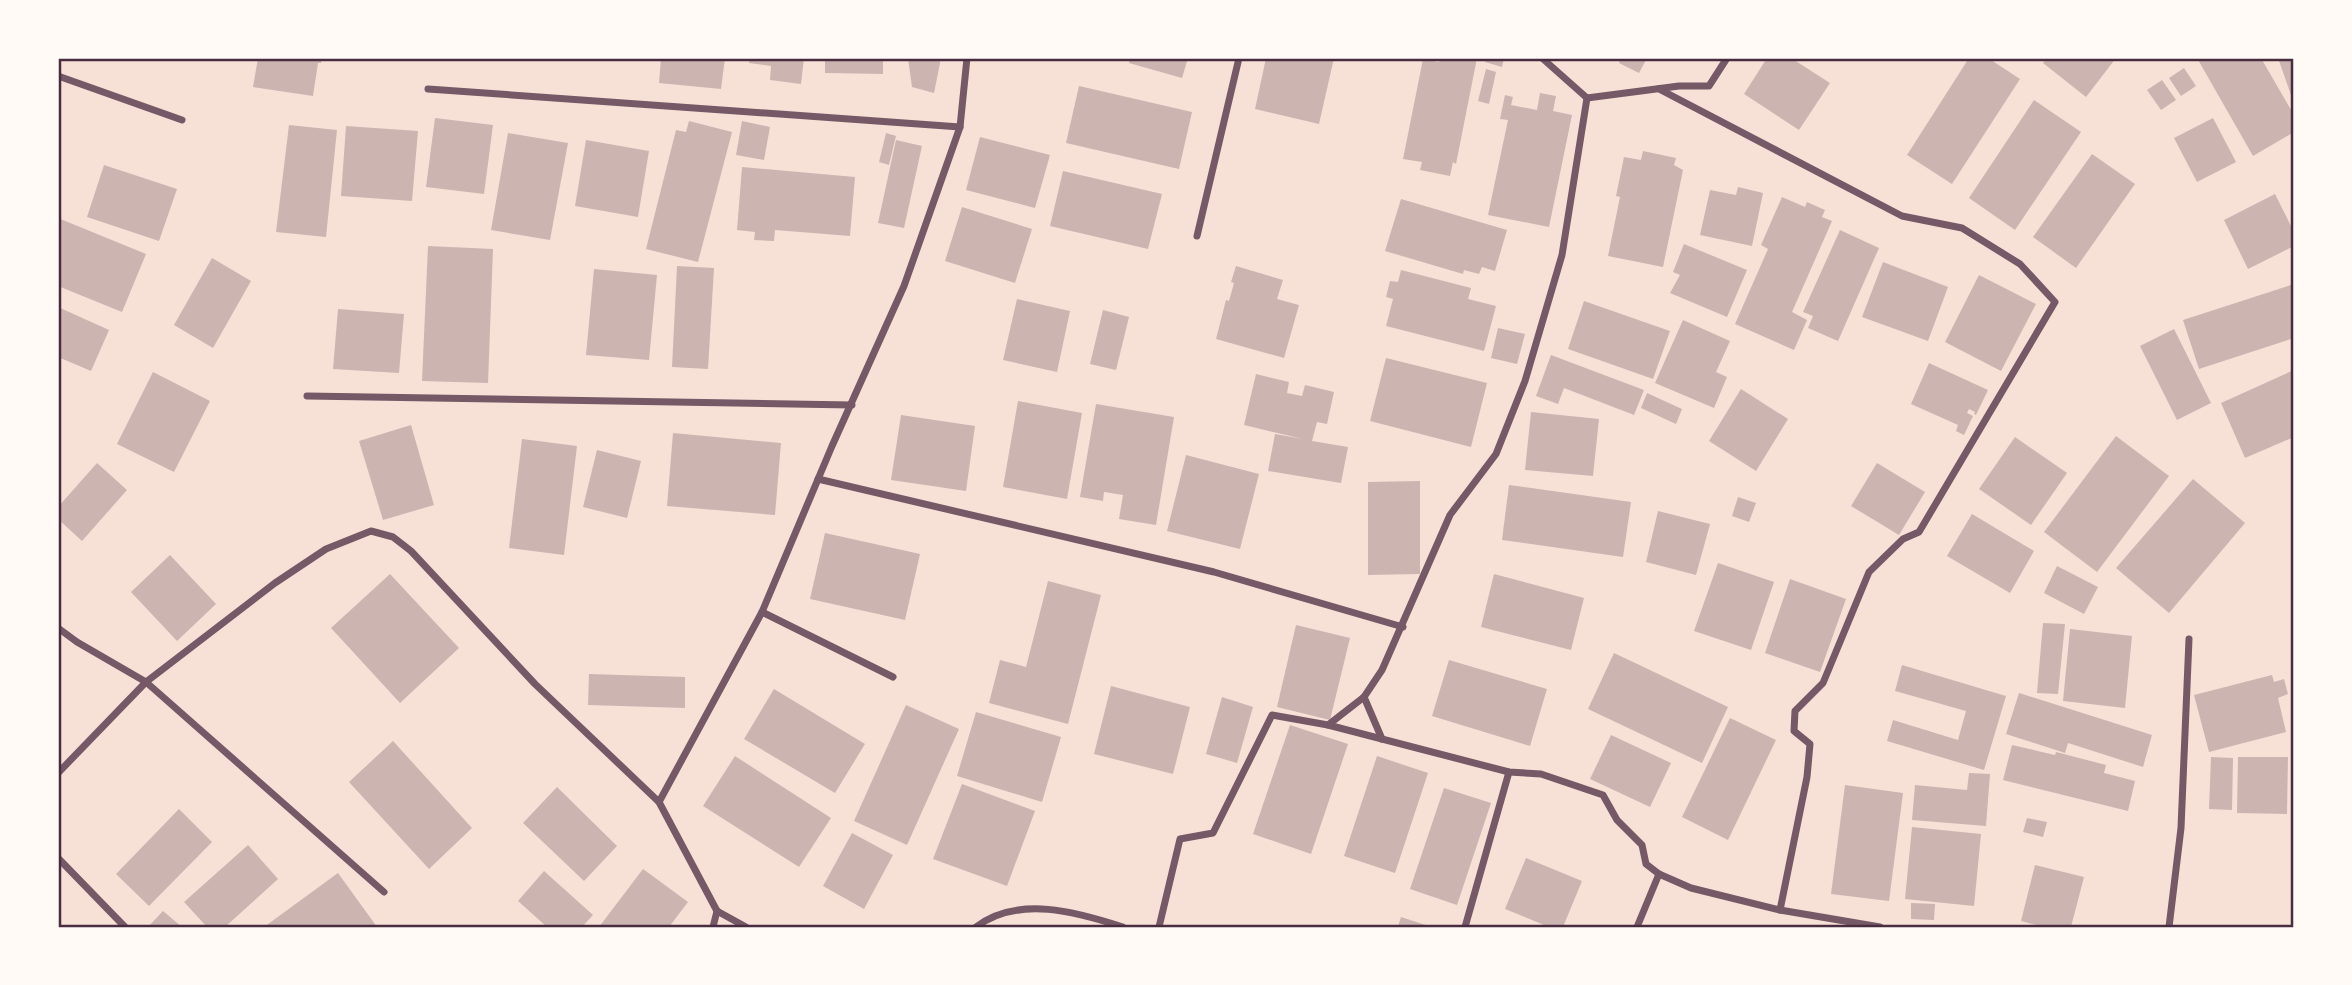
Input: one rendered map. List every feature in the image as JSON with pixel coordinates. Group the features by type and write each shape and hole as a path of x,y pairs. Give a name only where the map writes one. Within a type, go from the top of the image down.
{"street":[{"path":"659,802 762,612 904,286 960,127 967,58"},
{"path":"1198,236 1239,58"},
{"path":"1542,58 1587,98 1679,86 1709,86 1727,58"},
{"path":"58,76 183,120"},
{"path":"428,89 960,127"},
{"path":"1659,89 1902,216 1962,228 2020,264 2055,302 1919,532 1903,538 1869,572 1823,683 1795,711 1794,731 1810,744 1807,777 1780,911"},
{"path":"1328,725 1364,697 1382,670 1450,515 1496,454 1525,381 1562,255 1587,98"},
{"path":"307,396 852,405"},
{"path":"818,479 1214,572 1403,626"},
{"path":"58,773 146,682 285,576 326,549 371,531 393,537 411,551 535,684 659,802 717,911 746,927"},
{"path":"762,612 893,677"},
{"path":"58,628 146,682 384,891"},
{"path":"2169,927 2181,828 2189,639"},
{"path":"1364,697 1382,739"},
{"path":"1159,927 1180,839 1213,833 1272,715 1328,725 1509,772 1541,774 1603,795 1617,820 1642,845 1646,864 1659,874 1690,888 1780,911 1880,927"},
{"path":"1465,927 1509,772"},
{"path":"58,858 125,927"},
{"path":"1637,927 1659,874"},
{"path":"976,927 1005,912 1031,908 1082,914 1123,927"},
{"path":"713,927 717,911"}],"building":[{"path":"258,58 322,58 321,63 318,63 313,96 253,87"},
{"path":"661,58 725,58 721,89 659,83"},
{"path":"750,58 804,58 801,84 770,80 771,66 749,63"},
{"path":"825,58 883,58 883,74 825,73"},
{"path":"908,58 941,58 934,93 912,87"},
{"path":"1130,58 1188,58 1182,78 1129,63"},
{"path":"1266,58 1334,58 1319,124 1255,109"},
{"path":"1440,58 1477,58 1456,164 1453,162 1450,176 1420,170 1422,162 1403,159 1423,59 1439,62"},
{"path":"1487,58 1504,58 1502,67 1485,62"},
{"path":"1621,58 1647,58 1639,73 1619,63"},
{"path":"1767,58 1791,58 1830,83 1799,130 1744,94"},
{"path":"1969,58 1988,58 2020,79 1952,184 1907,155"},
{"path":"2047,58 2116,58 2086,97 2043,63"},
{"path":"2197,58 2261,58 2294,115 2294,132 2253,156"},
{"path":"2278,58 2294,58 2294,94 2291,95"},
{"path":"2184,68 2196,86 2181,96 2169,78"},
{"path":"1486,69 1496,72 1489,104 1478,101"},
{"path":"2162,80 2176,100 2161,110 2147,90"},
{"path":"1079,86 1192,112 1179,169 1066,143"},
{"path":"1540,93 1556,96 1553,111 1572,115 1549,227 1488,215 1508,120 1500,119 1505,95 1513,97 1511,105 1537,110"},
{"path":"2034,100 2081,132 2015,230 1969,198"},
{"path":"435,118 493,125 484,194 426,187"},
{"path":"2213,118 2236,162 2197,182 2174,138"},
{"path":"689,121 732,132 698,262 646,249 676,130 686,132"},
{"path":"742,121 770,127 764,160 736,155"},
{"path":"289,125 337,130 326,237 276,232"},
{"path":"346,126 418,131 412,201 341,196"},
{"path":"508,133 568,143 550,240 491,230"},
{"path":"886,133 896,136 889,165 879,162"},
{"path":"980,137 1050,155 1035,208 966,190"},
{"path":"586,140 649,151 638,217 575,206"},
{"path":"896,140 922,146 904,228 878,223"},
{"path":"1643,151 1676,158 1674,165 1683,170 1663,267 1608,256 1620,197 1616,196 1624,157 1641,160"},
{"path":"2092,154 2135,184 2076,268 2033,237"},
{"path":"104,165 177,189 159,241 87,217"},
{"path":"742,167 855,177 850,236 775,230 774,241 754,240 755,232 737,230"},
{"path":"1063,171 1162,194 1148,249 1050,226"},
{"path":"1738,187 1763,193 1752,246 1700,235 1710,190 1736,195"},
{"path":"2275,194 2294,232 2294,246 2248,269 2224,220"},
{"path":"1782,197 1805,207 1807,202 1825,210 1822,217 1832,221 1792,312 1807,320 1794,350 1735,324 1768,249 1761,245"},
{"path":"1401,199 1507,230 1495,271 1482,267 1479,274 1464,270 1463,274 1385,251"},
{"path":"962,207 1032,229 1015,283 945,261"},
{"path":"58,218 146,254 122,312 58,286"},
{"path":"1840,230 1879,248 1838,341 1808,328 1813,316 1803,312"},
{"path":"1684,244 1747,270 1727,317 1670,293 1680,275 1673,272"},
{"path":"428,246 493,249 488,383 422,381"},
{"path":"212,258 251,281 213,348 174,325"},
{"path":"1883,262 1948,287 1928,341 1862,317"},
{"path":"677,266 714,268 708,369 672,367"},
{"path":"1236,266 1283,280 1277,299 1299,305 1284,358 1216,339 1226,300 1229,301 1234,283 1231,282"},
{"path":"594,269 657,275 649,360 586,355"},
{"path":"1401,270 1471,288 1468,299 1496,306 1484,351 1386,326 1393,299 1386,297 1390,281 1398,282"},
{"path":"1979,275 2036,304 2001,371 1945,342"},
{"path":"2294,284 2294,338 2199,369 2183,320"},
{"path":"1017,299 1070,311 1057,372 1003,360"},
{"path":"1584,301 1670,331 1653,379 1568,349"},
{"path":"58,307 109,330 91,371 58,357"},
{"path":"338,309 404,314 399,373 333,369"},
{"path":"1103,310 1129,317 1116,370 1090,364"},
{"path":"1683,320 1730,341 1716,372 1727,377 1714,408 1655,383"},
{"path":"1498,328 1525,334 1517,364 1491,358"},
{"path":"2174,329 2211,403 2177,420 2140,346"},
{"path":"1551,355 1644,390 1634,415 1564,388 1558,404 1536,396"},
{"path":"1386,358 1487,383 1471,447 1370,421"},
{"path":"1929,363 1988,390 1976,415 1969,409 1967,413 1973,416 1964,435 1956,431 1958,425 1911,404"},
{"path":"2294,370 2294,437 2245,458 2221,403"},
{"path":"153,372 210,401 174,472 117,444"},
{"path":"1256,374 1289,382 1287,393 1302,396 1305,385 1334,392 1327,424 1317,422 1312,441 1348,447 1341,483 1268,471 1275,434 1303,439 1244,425"},
{"path":"1741,389 1788,419 1756,471 1709,441"},
{"path":"1647,393 1682,409 1676,424 1641,408"},
{"path":"1018,401 1082,413 1067,499 1003,487"},
{"path":"1096,404 1174,417 1156,525 1119,519 1123,495 1104,492 1103,501 1080,497"},
{"path":"1531,412 1599,419 1593,476 1525,470"},
{"path":"901,415 975,426 966,491 891,480"},
{"path":"411,425 434,505 383,520 359,441"},
{"path":"673,433 781,443 775,515 667,506"},
{"path":"2116,436 2169,476 2097,572 2044,532"},
{"path":"2015,437 2067,473 2031,525 1979,489"},
{"path":"522,439 577,446 564,555 509,548"},
{"path":"597,450 641,461 627,518 583,507"},
{"path":"1186,455 1259,474 1240,549 1167,531"},
{"path":"97,463 127,490 82,541 58,519 58,507"},
{"path":"1877,463 1925,492 1899,535 1851,506"},
{"path":"2193,479 2245,523 2169,613 2116,568"},
{"path":"1420,481 1420,574 1368,575 1368,482"},
{"path":"1509,485 1631,502 1623,557 1502,540"},
{"path":"1738,497 1756,503 1749,522 1732,516"},
{"path":"1658,511 1710,524 1696,575 1646,562"},
{"path":"1972,514 2034,551 2010,593 1947,556"},
{"path":"825,533 920,554 905,620 810,599"},
{"path":"170,555 216,604 177,641 131,592"},
{"path":"1718,563 1774,582 1751,650 1694,631"},
{"path":"2057,566 2098,587 2084,614 2044,593"},
{"path":"390,574 459,648 400,703 331,628"},
{"path":"1494,574 1584,598 1571,650 1481,627"},
{"path":"1790,579 1846,599 1820,672 1765,653"},
{"path":"1048,581 1101,595 1068,724 989,703 1000,660 1026,667"},
{"path":"2043,623 2065,624 2058,694 2037,693"},
{"path":"1296,625 1350,638 1330,720 1277,707"},
{"path":"2070,629 2132,636 2125,708 2063,701"},
{"path":"1614,653 1728,707 1702,763 1588,709"},
{"path":"1449,660 1547,689 1530,746 1432,716"},
{"path":"1902,665 2006,696 1984,770 1887,741 1893,720 1958,740 1966,711 1895,691"},
{"path":"589,674 685,677 685,708 588,705"},
{"path":"2272,675 2274,682 2284,679 2288,694 2278,698 2286,732 2209,752 2194,695"},
{"path":"1111,686 1190,707 1173,774 1094,754"},
{"path":"774,689 865,744 835,793 744,739"},
{"path":"2019,693 2152,735 2143,767 2068,743 2065,753 2006,734"},
{"path":"1222,697 1253,707 1237,763 1206,754"},
{"path":"906,705 959,729 907,845 854,821"},
{"path":"976,712 1061,737 1042,802 957,776"},
{"path":"1730,718 1776,740 1728,840 1682,817"},
{"path":"1290,725 1348,744 1311,854 1253,834"},
{"path":"1611,735 1671,763 1650,807 1590,779"},
{"path":"393,741 472,828 429,869 349,782"},
{"path":"2012,745 2055,755 2056,752 2106,765 2104,773 2135,781 2128,811 2003,780"},
{"path":"735,756 831,818 799,867 703,806"},
{"path":"1377,756 1428,773 1395,873 1344,856"},
{"path":"2211,757 2233,758 2232,810 2209,809"},
{"path":"2238,757 2288,757 2287,814 2237,813"},
{"path":"1969,773 1990,774 1986,826 1912,820 1915,785 1967,790"},
{"path":"962,784 1035,811 1007,886 933,859"},
{"path":"1845,785 1903,793 1889,901 1831,894"},
{"path":"557,787 617,846 584,881 523,823"},
{"path":"1444,788 1491,803 1457,905 1410,889"},
{"path":"179,809 212,842 149,906 116,874"},
{"path":"2027,818 2047,822 2043,837 2023,832"},
{"path":"1912,827 1981,834 1974,906 1905,899"},
{"path":"852,833 893,855 864,909 823,886"},
{"path":"248,845 278,879 225,927 207,927 184,902"},
{"path":"1526,858 1582,881 1563,927 1549,927 1505,909"},
{"path":"2035,865 2084,877 2071,927 2044,927 2021,921"},
{"path":"643,869 688,902 669,927 599,927"},
{"path":"544,871 593,915 582,927 547,927 518,901"},
{"path":"338,873 377,927 264,927"},
{"path":"1911,903 1935,904 1934,920 1911,919"},
{"path":"163,911 182,927 148,927"},
{"path":"1401,917 1432,927 1398,927"}]}
